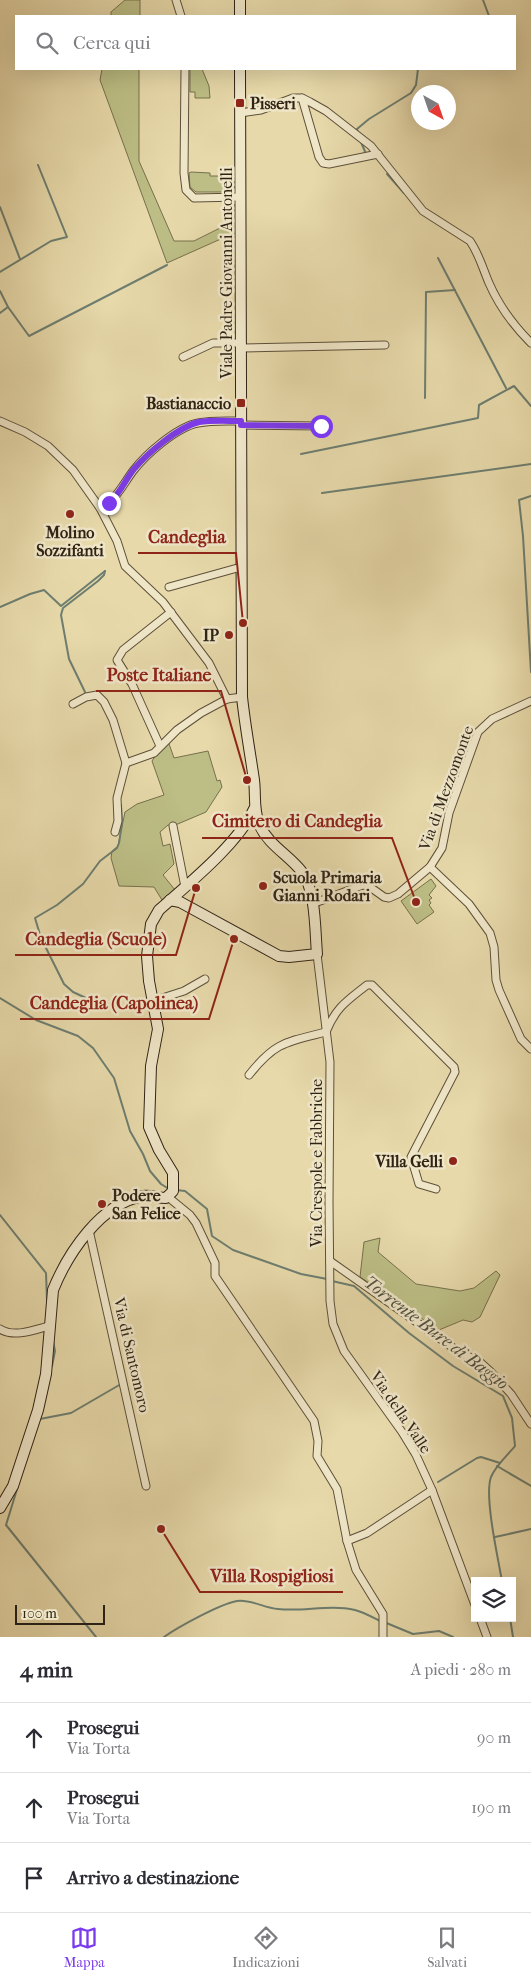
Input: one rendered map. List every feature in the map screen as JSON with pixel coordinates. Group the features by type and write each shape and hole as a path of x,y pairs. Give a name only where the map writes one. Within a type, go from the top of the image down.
{"main road":[{"path":"240,0 240,15"},
{"name":"Viale Padre Giovanni Antonelli","path":"240,70 242,697 254,783 254,809"},
{"path":"0,1508 13,1486 38,1410 46,1374 53,1290 58,1278 89,1230 102,1216 121,1204 143,1196 171,1191 171,1170 159,1150 149,1127 151,1066 158,1029 149,980 147,956 149,930 156,913 179,895 240,831 254,809"},
{"path":"179,895 279,956 289,957 317,954 312,904 305,877 268,838 254,809"}],"street":[{"path":"176,0 181,15"},
{"path":"185,70 184,173 186,190 194,198 241,197"},
{"path":"240,113 261,110 293,98 302,98 326,111 365,140 423,211 470,241 501,305 515,327 531,344"},
{"path":"302,98 319,157 323,163 329,164 378,154"},
{"path":"182,357 213,343 242,345 385,345"},
{"path":"0,421 25,432 54,450 77,474 100,508 119,544 125,566 157,595 171,612 209,663 227,699"},
{"path":"100,508 115,498 141,462 180,430 191,424 203,422 321,426"},
{"path":"169,587 242,567"},
{"path":"160,746 132,684 117,660 121,652 171,612"},
{"path":"72,704 94,694 102,699 113,720 126,762 117,798 118,821 115,832"},
{"path":"126,762 149,756 187,722 227,699 242,697"},
{"name":"Via di Mezzomonte","path":"312,904 363,885 370,887 384,897 392,897 430,867 442,848 449,814 478,732 492,719 531,701"},
{"path":"173,826 179,895"},
{"path":"430,867 469,904 490,933 494,947 496,980 499,990 521,1039 531,1049"},
{"name":"Via Crespole e Fabbriche","path":"317,954 330,1062 330,1261 459,1352 480,1362 511,1394 531,1424"},
{"path":"153,1001 184,991 205,979"},
{"path":"249,1075 262,1058 277,1046 326,1032 333,1015 367,985 372,984 454,1067 455,1072 411,1157 419,1184 436,1189"},
{"path":"171,1191 196,1224 215,1263 215,1276 314,1422 318,1441 317,1456 337,1488 347,1541 356,1570 383,1614 383,1637"},
{"name":"Via di Santomoro","path":"89,1230 146,1486"},
{"name":"Via della Valle","path":"330,1261 332,1316 340,1343 348,1358 411,1446 432,1490 471,1594"},
{"path":"0,1329 24,1333 49,1326"},
{"path":"347,1541 367,1533 432,1490"},
{"path":"481,1622 487,1637"}],"green space":[{"path":"125,0 140,0 140,15 111,15 111,12"},
{"path":"102,70 139,70 139,161 174,241 194,241 226,225 225,205 231,206 234,210 236,237 223,238 167,263 100,80"},
{"path":"190,70 202,70 209,86 210,98 195,98 195,92 190,92"},
{"path":"189,173 210,173 210,176 237,176 236,187 232,192 196,192 190,187"},
{"path":"168,741 174,758 208,751 217,781 220,780 222,787 206,812 173,826 168,825 160,832 163,846 170,844 174,864 163,875 175,890 162,900 154,887 119,886 111,858 112,851 118,846 125,812 137,804 164,795 152,761"},
{"path":"431,879 436,886 429,895 432,898 429,900 431,903 429,905 434,912 417,924 401,901"},
{"path":"380,1238 378,1252 416,1284 460,1291 474,1288 496,1271 500,1275 480,1317 472,1322 463,1320 439,1330 360,1277 364,1242"}],"waterway":[{"path":"483,0 489,15"},
{"path":"358,133 357,129 369,119 411,93 416,85 418,70"},
{"path":"361,142 366,154"},
{"path":"0,272 51,241 67,237 38,165"},
{"path":"387,174 404,193"},
{"path":"0,207 20,259"},
{"path":"438,258 506,388"},
{"path":"0,291 8,307 29,336 167,265"},
{"path":"425,398 426,292 455,290"},
{"path":"0,313 8,307"},
{"path":"301,454 478,418 479,405 514,386 531,406"},
{"path":"322,493 531,464"},
{"path":"531,496 519,500 531,672"},
{"path":"0,607 44,590 61,606 105,571"},
{"path":"85,692 69,659 61,615 63,608 98,581 105,571"},
{"path":"104,1010 73,992 64,984 41,938 35,918 57,905 83,884 100,861 117,848 122,823 121,805"},
{"name":"Torrente Bure di Baggio","path":"0,998 36,1020 78,1036 93,1048 114,1078 130,1131 150,1171 161,1184 169,1189"},
{"name":"Torrente Bure di Baggio","path":"176,1190 185,1191 207,1209 212,1236 233,1250 301,1274 327,1279"},
{"path":"0,1215 46,1273 47,1300"},
{"name":"Torrente Bure di Baggio","path":"332,1281 354,1286 409,1333 453,1366 503,1396 512,1418 515,1446 493,1473 489,1486 492,1528 501,1577"},
{"path":"52,1366 55,1351 53,1341"},
{"path":"40,1419 71,1413 121,1384"},
{"path":"438,1482 477,1458 481,1457 500,1463"},
{"path":"497,1466 531,1486"},
{"path":"18,1486 6,1525 96,1637"},
{"path":"495,1537 531,1529"},
{"path":"164,1637 210,1611 237,1601 247,1601 287,1610 346,1608 361,1612 380,1621"},
{"path":"384,1622 413,1634 439,1631 453,1637"},
{"name":"Torrente Bure di Baggio","path":"511,1622 513,1637"}],"place":[{"name":"Pisseri","path":"240,103"},
{"name":"Bastianaccio","path":"241,403"},
{"name":"Molino Sozzifanti","path":"70,514"},
{"name":"Candeglia","path":"243,623"},
{"name":"IP","path":"229,635"},
{"name":"Poste Italiane","path":"247,780"},
{"name":"Scuola Primaria Gianni Rodari","path":"263,886"},
{"name":"Candeglia (Scuole)","path":"196,888"},
{"name":"Cimitero di Candeglia","path":"416,902"},
{"name":"Candeglia (Capolinea)","path":"234,939"},
{"name":"Villa Gelli","path":"453,1161"},
{"name":"Podere San Felice","path":"102,1204"},
{"name":"Villa Rospigliosi","path":"161,1529"}],"route":[{"path":"109,503 115,498 141,462 161,444 191,424 241,421 241,425 321,426"}]}
